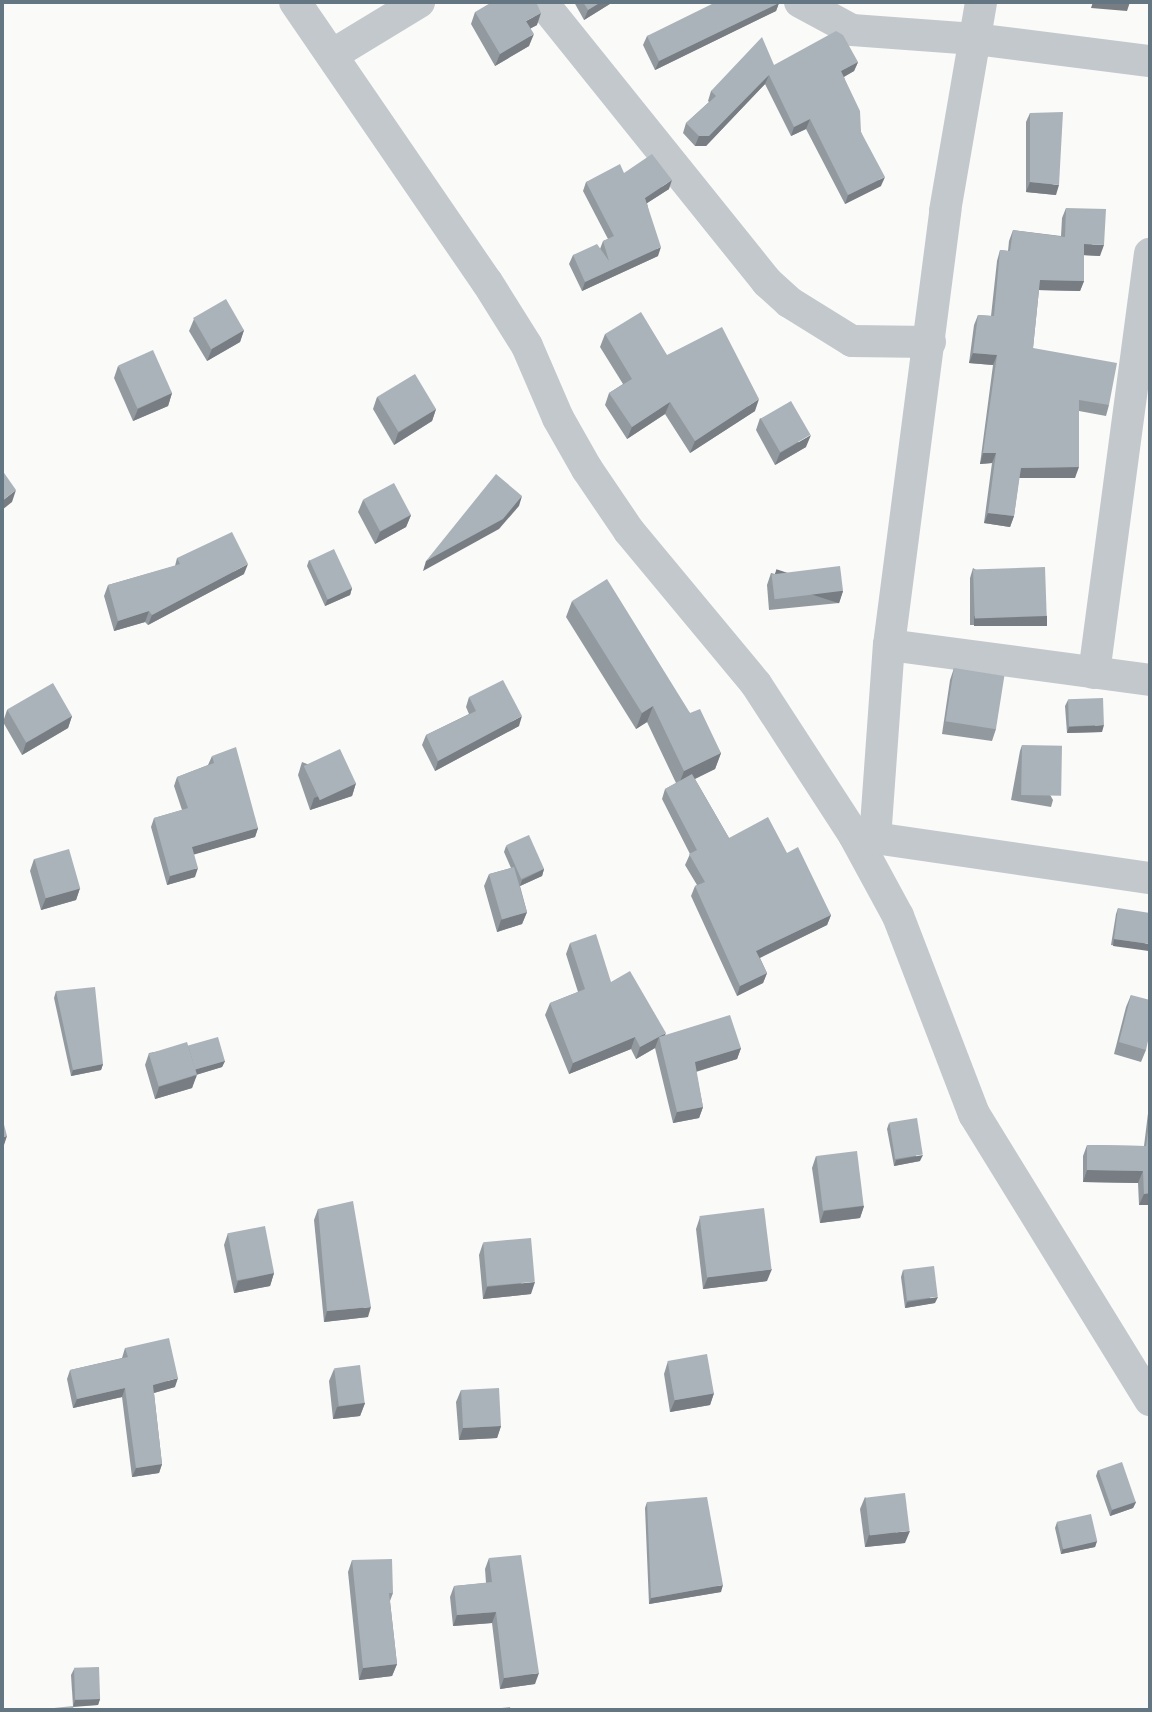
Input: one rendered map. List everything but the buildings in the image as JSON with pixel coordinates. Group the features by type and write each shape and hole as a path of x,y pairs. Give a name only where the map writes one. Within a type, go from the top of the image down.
{"street":[{"path":"295,2 527,346 558,418 629,531 756,684 864,837 898,916 974,1114 1150,1400"},
{"path":"332,55 419,2"},
{"path":"542,2 767,282 789,302 852,341 930,342"},
{"path":"800,2 852,30 975,39 1150,61"},
{"path":"864,837 930,342 944,211 981,2"},
{"path":"1094,673 1150,254"},
{"path":"889,645 1150,680"},
{"path":"864,837 1150,878"}]}
